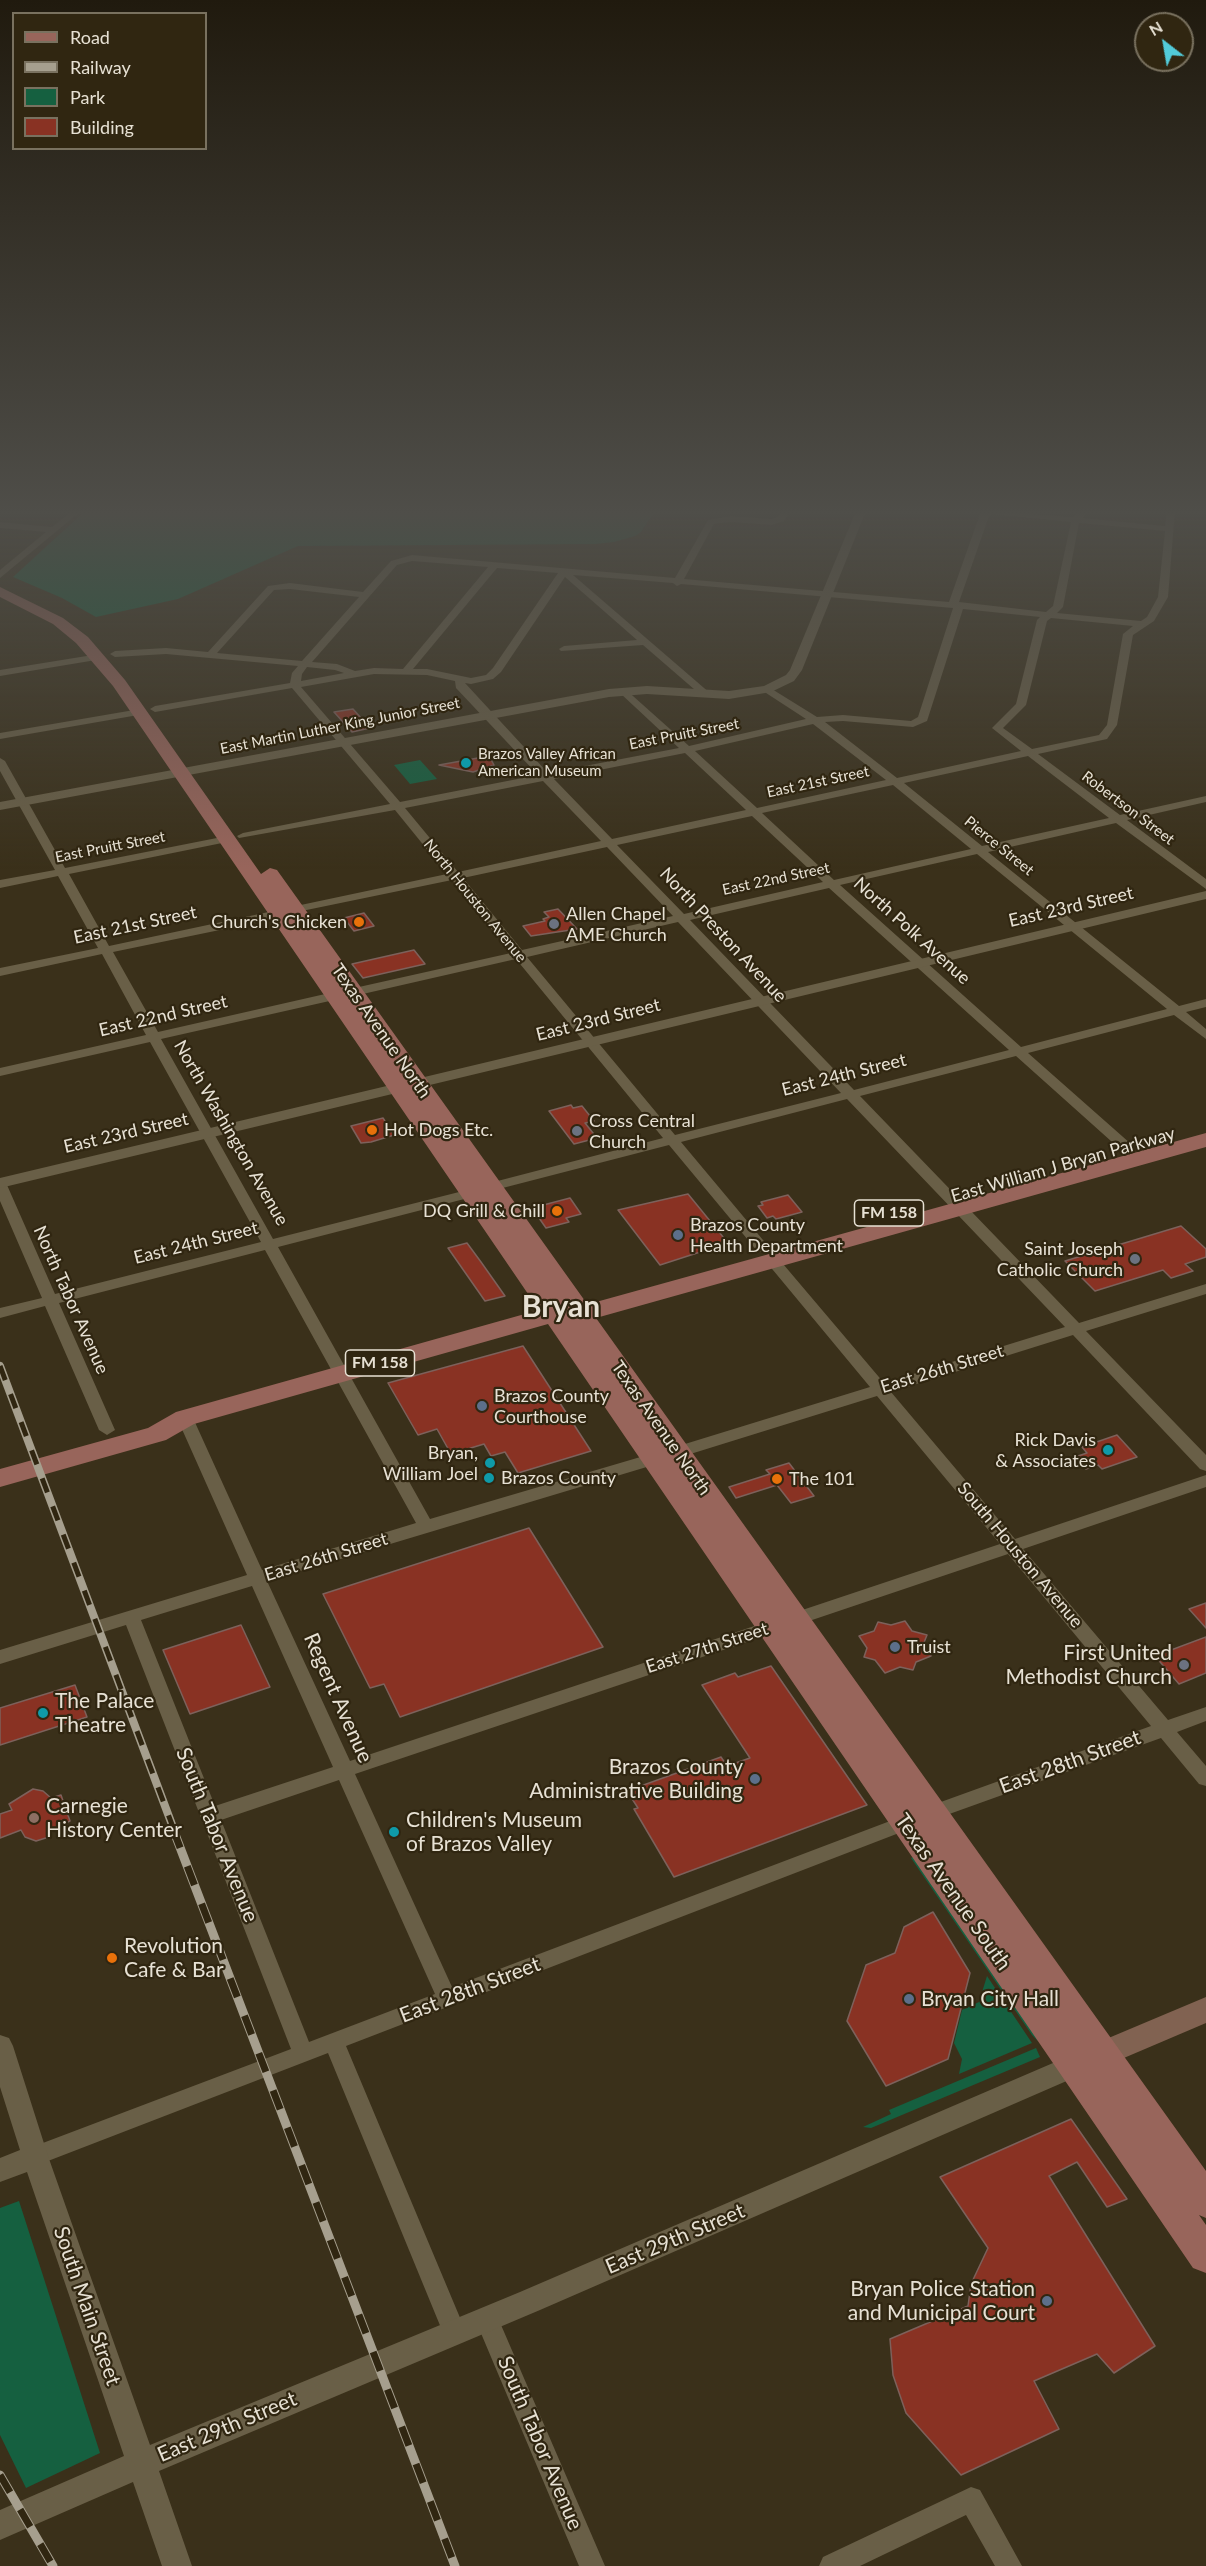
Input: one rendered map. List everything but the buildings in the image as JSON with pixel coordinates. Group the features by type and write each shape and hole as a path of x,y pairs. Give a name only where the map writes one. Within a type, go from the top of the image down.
{"main road":[{"name":"Texas Avenue North","path":"72,631 107,656"},
{"name":"Texas Avenue North","path":"85,631 107,656 147,711 566,1311 678,1452 714,1524"},
{"name":"East William J Bryan Parkway","path":"953,1203 1126,1147 1206,1125"},
{"name":"East William J Bryan Parkway","path":"0,1478 157,1434 184,1418 566,1311 596,1310 768,1255 953,1203 1206,1140"},
{"name":"Texas Avenue North","path":"566,1311 654,1459 714,1524"},
{"name":"East William J Bryan Parkway","path":"0,1460 155,1418 184,1418"},
{"name":"Texas Avenue South","path":"714,1524 1090,2059 1206,2201"},
{"name":"East 29th Street","path":"1090,2059 1206,2010"},
{"name":"Texas Avenue South","path":"1090,2059 1206,2256"}],"street":[{"path":"211,654 232,631"},
{"path":"296,684 297,673 303,664 333,631"},
{"path":"407,670 440,631"},
{"path":"0,736 354,674 407,670 460,680 482,680 493,675 524,631"},
{"path":"634,631 706,694"},
{"name":"East Martin Luther King Junior Street","path":"0,806 624,691 667,690 729,695 767,689 790,678 796,670 811,631"},
{"name":"East Pruitt Street","path":"0,884 684,750 793,727 815,720 843,718 906,725 919,722 923,719 949,631"},
{"name":"Robertson Street","path":"1039,631 1021,705 998,728 1206,885"},
{"name":"East 21st Street","path":"0,972 1094,741 1107,735 1112,725 1128,634 1132,631"},
{"path":"564,649 647,642"},
{"path":"0,673 152,650 337,667 354,674"},
{"name":"North Preston Avenue","path":"460,680 460,686 545,776 1206,1465"},
{"name":"North Houston Avenue","path":"296,684 879,1389"},
{"name":"Pierce Street","path":"767,689 815,720 897,783 1206,1035"},
{"name":"North Polk Avenue","path":"624,691 684,750 1126,1147"},
{"name":"North Washington Avenue","path":"0,761 426,1526"},
{"name":"East 22nd Street","path":"0,1072 1206,799"},
{"name":"East 23rd Street","path":"0,1184 1206,895"},
{"name":"East 24th Street","path":"0,1313 1206,1003"},
{"name":"North Tabor Avenue","path":"0,1184 107,1430"},
{"name":"East 26th Street","path":"678,1452 1206,1289"},
{"name":"South Houston Avenue","path":"879,1389 1206,1779"},
{"name":"Regent Avenue","path":"184,1418 447,1998"},
{"name":"East 26th Street","path":"0,1657 426,1526 654,1459"},
{"name":"East 27th Street","path":"209,1816 1206,1481"},
{"name":"South Tabor Avenue","path":"131,1616 303,2053"},
{"name":"East 28th Street","path":"35,2156 919,1818 1206,1714"},
{"path":"334,2042 454,2332"},
{"name":"South Main Street","path":"0,2046 35,2156 177,2566"},
{"name":"East 29th Street","path":"0,2525 141,2463 488,2319 1090,2059"},
{"path":"0,2170 35,2156"},
{"name":"South Tabor Avenue","path":"488,2319 592,2566"},
{"path":"832,2566 971,2499 1009,2566"}],"green space":[{"path":"420,760 437,779 410,784 394,765"},
{"path":"915,1856 1042,2040 1038,2041 1032,2035 911,1858"},
{"path":"987,1976 1032,2043 959,2074 962,2059 954,2043 962,2010 979,2002"},
{"path":"1036,2048 1040,2057 871,2128 863,2127 891,2114 889,2110"},
{"path":"19,2201 100,2453 26,2488 0,2435 0,2208"}],"railway":[{"path":"0,1366 174,1830"},
{"path":"173,1829 455,2566"},
{"path":"0,2475 53,2566"}],"place":[{"name":"Brazos Valley African American Museum","path":"466,763"},
{"name":"Church's Chicken","path":"359,922"},
{"name":"Allen Chapel AME Church","path":"554,924"},
{"name":"Hot Dogs Etc.","path":"372,1130"},
{"name":"Cross Central Church","path":"577,1131"},
{"name":"DQ Grill & Chill","path":"557,1211"},
{"name":"Brazos County Health Department","path":"678,1235"},
{"name":"Saint Joseph Catholic Church","path":"1135,1259"},
{"name":"Brazos County Courthouse","path":"482,1406"},
{"name":"Rick Davis & Associates","path":"1108,1450"},
{"name":"Bryan, William Joel","path":"490,1463"},
{"name":"Brazos County","path":"489,1478"},
{"name":"The 101","path":"777,1479"},
{"name":"Truist","path":"895,1647"},
{"name":"First United Methodist Church","path":"1184,1665"},
{"name":"The Palace Theatre","path":"43,1713"},
{"name":"Brazos County Administrative Building","path":"755,1779"},
{"name":"Carnegie History Center","path":"34,1818"},
{"name":"Children's Museum of Brazos Valley","path":"394,1832"},
{"name":"Revolution Cafe & Bar","path":"112,1958"},
{"name":"Bryan City Hall","path":"909,1999"},
{"name":"Bryan Police Station and Municipal Court","path":"1047,2301"}],"district":[{"name":"Bryan","path":"561,1307"}]}
